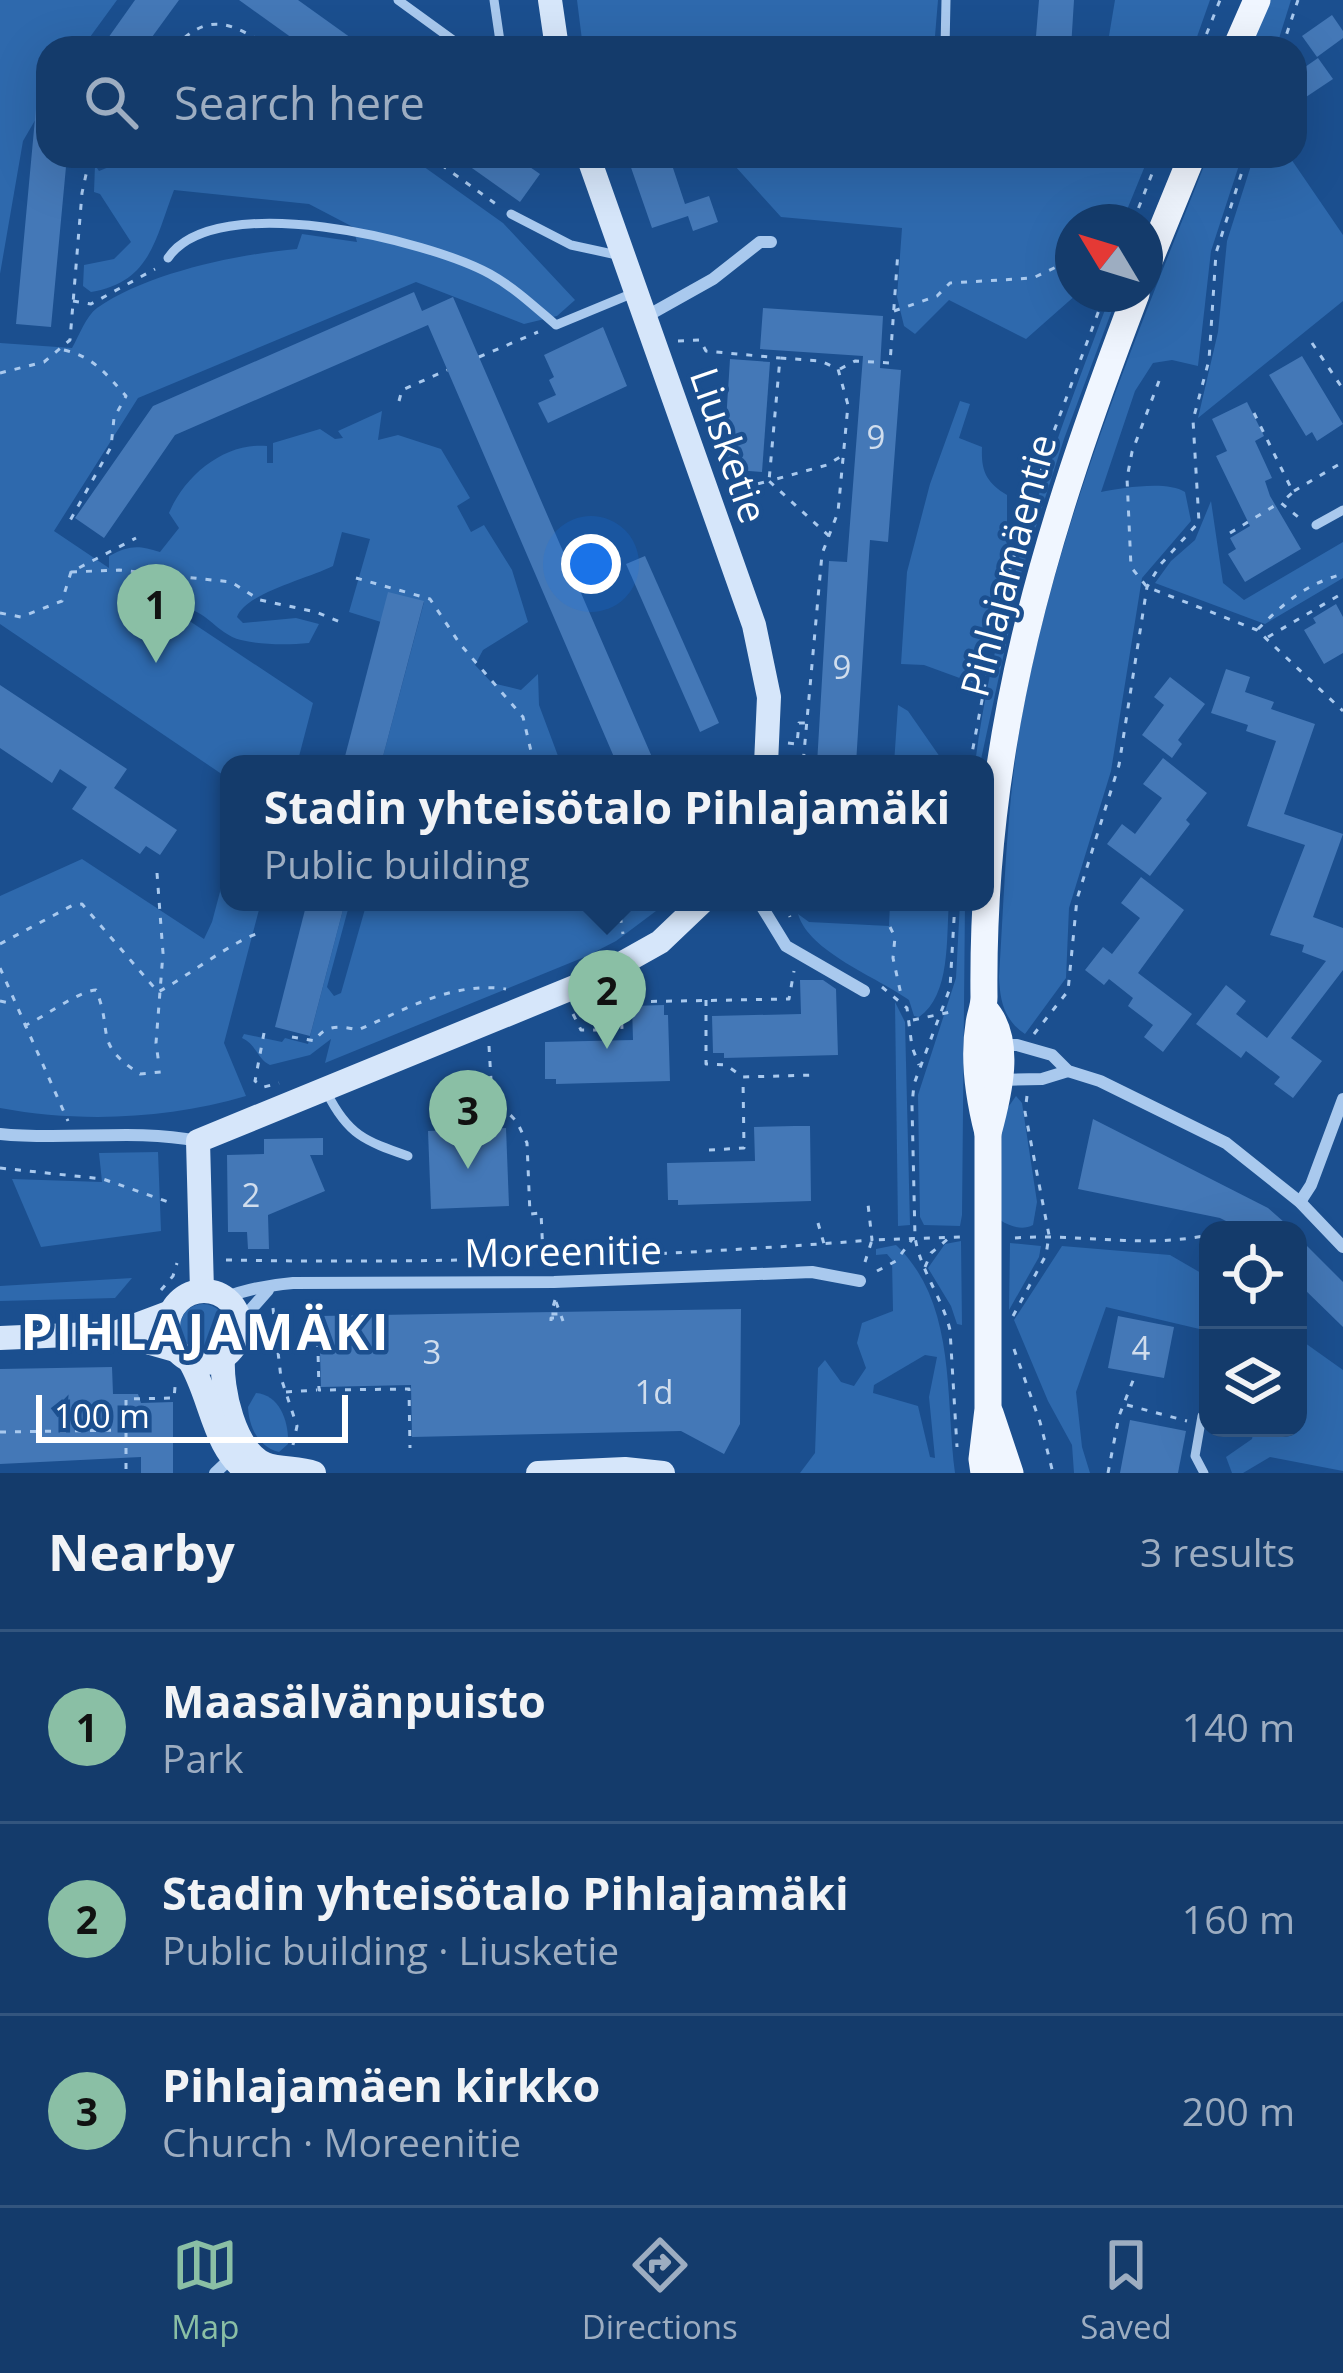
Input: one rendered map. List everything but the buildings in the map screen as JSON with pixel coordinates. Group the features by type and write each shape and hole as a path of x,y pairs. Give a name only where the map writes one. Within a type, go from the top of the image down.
{"main road":[{"path":"1163,227 1187,168"},
{"name":"Pihlajamäentie","path":"994,802 1012,683 1054,520 1129,312"},
{"name":"Pihlajamäentie","path":"985,911 984,1009 979,1023 989,1052 1013,1080 988,1133"},
{"name":"Pihlajamäentie","path":"984,1473 988,1133 979,1096 989,1052"},
{"name":"Pihlajamäentie","path":"988,1409 1010,1473"}],"street":[{"path":"550,0 555,36"},
{"name":"Liusketie","path":"592,168 754,625 770,717 767,755"},
{"path":"643,303 713,279 760,242 771,242"},
{"path":"0,1134 76,1139 162,1135 199,1141 607,973 675,931 694,911"},
{"path":"764,911 775,933 802,956 864,991"},
{"path":"989,1052 1030,1048 1052,1055 1068,1071 1226,1143 1300,1202 1343,1247"},
{"path":"1013,1080 1068,1071"},
{"path":"1300,1202 1343,1100"},
{"path":"199,1141 213,1294 239,1322"},
{"name":"Moreenitie","path":"213,1294 293,1283 572,1281 812,1272 860,1281"},
{"path":"0,1338 115,1333 181,1361 213,1363 223,1358 238,1338 239,1322 268,1290"},
{"path":"115,1333 161,1304 213,1294"},
{"path":"161,1304 181,1361 202,1381 239,1466"},
{"path":"223,1358 239,1466"},
{"path":"239,1466 268,1465 314,1473"},
{"path":"538,1473 625,1469 663,1473"}],"lane":[{"path":"398,0 448,36"},
{"path":"494,0 499,36"},
{"path":"945,36 946,0"},
{"path":"512,214 592,253 625,256"},
{"path":"168,258 202,231 282,223 461,261 513,288 556,325 643,303"},
{"path":"1316,525 1343,510"},
{"path":"324,1088 347,1127 362,1140 408,1156"},
{"path":"1199,1435 1195,1456 1204,1473"}],"path":[{"path":"1206,36 1220,0"},
{"path":"1286,36 1298,0"},
{"path":"187,36 198,26 213,22 251,36"},
{"path":"0,374 44,362 62,349 73,332 71,301 87,168"},
{"path":"446,168 512,214"},
{"path":"1140,204 1154,168"},
{"path":"1030,1048 1034,1033 1067,991 1077,899 1119,765 1147,587 1199,521 1193,420 1208,360 1216,253 1243,168"},
{"path":"838,369 855,361 890,363 898,251"},
{"path":"71,301 91,304 104,299 168,258"},
{"path":"893,311 937,296 950,284 1034,278 1055,270"},
{"path":"479,357 556,325"},
{"path":"657,341 700,340 706,351 821,361 838,369 848,405 838,512 822,554 804,755"},
{"path":"1312,344 1343,389"},
{"path":"62,349 98,363 127,396 114,418 111,447 67,526"},
{"path":"769,481 781,358"},
{"path":"399,400 402,390 447,370"},
{"path":"1159,381 1127,478 1131,567 1147,587 1257,630 1343,711"},
{"path":"1254,413 1293,491"},
{"path":"710,497 827,466 842,456"},
{"path":"1230,533 1343,462"},
{"path":"769,481 829,536"},
{"path":"1281,502 1297,518 1316,525"},
{"path":"0,613 21,617 62,601 71,572 136,538"},
{"path":"71,572 119,570 231,582 260,600 340,622"},
{"path":"1257,630 1294,594 1343,574"},
{"path":"356,578 430,599 460,644 523,717 532,755"},
{"path":"1267,638 1343,593"},
{"path":"797,744 799,723 808,724"},
{"path":"157,873 163,953 156,1043 159,1065"},
{"path":"0,944 82,904 158,992"},
{"path":"620,911 625,942"},
{"path":"954,911 950,988 914,1084 914,1237 950,1330 958,1452"},
{"path":"890,927 902,1001"},
{"path":"158,992 250,935 263,932"},
{"path":"622,1002 788,999 802,956"},
{"path":"0,968 76,1139"},
{"path":"564,992 580,1030 622,1030 622,1002 607,973"},
{"path":"292,1037 316,1041 338,1025 358,1030 377,1018 462,990 505,988 513,993"},
{"path":"24,1026 56,1012 85,991 96,990 111,1051 140,1074 161,1072"},
{"path":"706,1000 706,1064 726,1065 743,1078 816,1075"},
{"path":"0,1001 16,1004"},
{"path":"911,1020 942,1011 984,1009"},
{"path":"264,1034 255,1081 264,1087 278,1082 280,1087"},
{"path":"489,1042 491,1081 526,1143 530,1214 541,1213 543,1256"},
{"path":"709,1150 744,1148 743,1078"},
{"path":"1012,1319 1046,1255 1048,1235 1025,1112 1013,1080"},
{"path":"0,1168 104,1179 176,1204"},
{"path":"860,1281 872,1240 868,1204"},
{"path":"818,1223 824,1244"},
{"path":"1007,1239 1048,1235 1154,1243 1199,1236"},
{"path":"860,1281 896,1261 914,1237"},
{"path":"924,1268 931,1253 951,1237"},
{"path":"221,1259 543,1256 960,1238"},
{"path":"161,1304 178,1260"},
{"path":"268,1290 286,1392 297,1426 291,1452"},
{"path":"555,1300 563,1318 548,1322 555,1300"},
{"path":"317,1311 319,1390"},
{"path":"551,1312 563,1318"},
{"path":"1013,1346 1053,1473"},
{"path":"126,1473 126,1399 174,1398 181,1361"},
{"path":"1108,1473 1136,1373"},
{"path":"286,1392 410,1387 410,1448"},
{"path":"1124,1404 1199,1419"},
{"path":"0,1432 126,1430"}],"shaded area":[{"path":"0,0 117,0 91,36 36,36 36,119 23,141 0,274"},
{"path":"577,0 938,0 935,36 582,36"},
{"path":"1115,0 1210,0 1197,36 1109,36"},
{"path":"1267,0 1291,0 1280,36 1254,36"},
{"path":"95,168 426,168 503,223 575,300 557,316 524,324 416,282 138,398 54,531 109,568 109,556 123,550 140,547 160,552 179,528 169,513 176,499 196,474 222,455 267,446 267,463 273,463 273,443 320,429 335,439 343,438 338,431 382,411 378,440 398,435 441,449 470,498 457,506 471,532 484,525 512,570 528,622 483,650 475,665 492,683 521,690 538,674 539,705 558,755 383,755 424,602 381,622 349,612 370,539 342,532 333,566 264,594 237,617 243,623 296,618 319,624 309,643 241,640 193,610 173,610 313,703 299,755 220,755 220,773 0,624 0,343 72,348 93,312 167,275 248,255 297,249 302,234 357,242 353,227 309,204 174,190 139,268 111,287 91,292 83,286 84,265 114,259 131,242 100,194 94,192"},
{"path":"737,168 1144,168 1129,204 1055,204 1057,312 1026,339 949,300 915,334 904,326 897,297 902,228 781,217"},
{"path":"1203,168 1238,168 1211,251 1198,366 1172,360 1153,363 1135,391 1101,492 1144,486 1177,488 1185,492 1191,521 1142,578 1111,771 1069,908 1066,978 1025,1034 1005,1009 999,977 1011,800 1026,694 1082,488 1147,312 1163,312 1163,271"},
{"path":"1250,168 1297,168 1343,235 1343,301 1198,418 1218,332 1227,241"},
{"path":"1104,312 1111,312 1022,570 982,755 976,755 1012,584"},
{"path":"960,401 970,404 959,438 982,447 986,475 1007,495 1007,550 976,684 924,665 901,664 907,572 930,484"},
{"path":"1211,501 1223,583 1244,600 1343,542 1343,578 1265,624 1155,583 1195,540"},
{"path":"898,705 908,711 939,755 895,755"},
{"path":"82,859 204,939 220,892 220,911 259,911 224,1043 246,1096 186,1110 124,1116 62,1116 0,1108 0,896"},
{"path":"343,911 348,911 327,987 334,996 341,993 364,911 656,911 587,956 325,1063 331,1039 310,1055 270,1065 242,1038 244,1034 308,1044"},
{"path":"890,911 949,911 942,980 937,995 919,1017 914,1016 909,1000 815,940 798,914 809,922 889,926"},
{"path":"960,911 965,911 962,1215 960,1226 924,1225 920,1217 918,1095 956,978"},
{"path":"895,1002 905,1022 910,1225 898,1226"},
{"path":"1016,1096 1022,1103 1037,1202 1033,1225 1024,1228 1000,1220 1002,1116"},
{"path":"158,1152 161,1231 41,1247 12,1179 102,1182 99,1153"},
{"path":"961,1241 962,1325 957,1324 928,1268 945,1244"},
{"path":"1010,1243 1041,1246 1009,1310"},
{"path":"896,1245 930,1294 945,1352 955,1473 800,1473 815,1453 818,1368 825,1360 841,1382 854,1386 866,1368 857,1343 862,1323 893,1311 892,1260 887,1254 876,1255 876,1249","holes":["925,1355 937,1357 929,1397 935,1458 930,1457 918,1406 873,1393 874,1385"]},
{"path":"1062,1246 1170,1255 1199,1272 1199,1329 1106,1307 1076,1392 1090,1473 1074,1473 1072,1445 1014,1320"},
{"path":"132,1278 115,1298 0,1301 0,1286"},
{"path":"203,1304 219,1311 226,1327 219,1343 203,1350 187,1343 180,1327 187,1311"},
{"path":"1307,1344 1343,1370 1343,1471 1270,1457 1243,1473 1232,1473 1226,1457 1252,1439 1307,1437"},
{"path":"256,1393 277,1404 285,1419 288,1444 279,1452 265,1446 253,1429 248,1407"}],"place":[{"name":"Maasälvänpuisto","path":"156,663"},
{"name":"Stadin yhteisötalo Pihlajamäki","path":"607,1049"},
{"name":"Pihlajamäen kirkko","path":"468,1169"}],"district":[{"name":"PIHLAJAMÄKI","path":"206,1330"}]}
